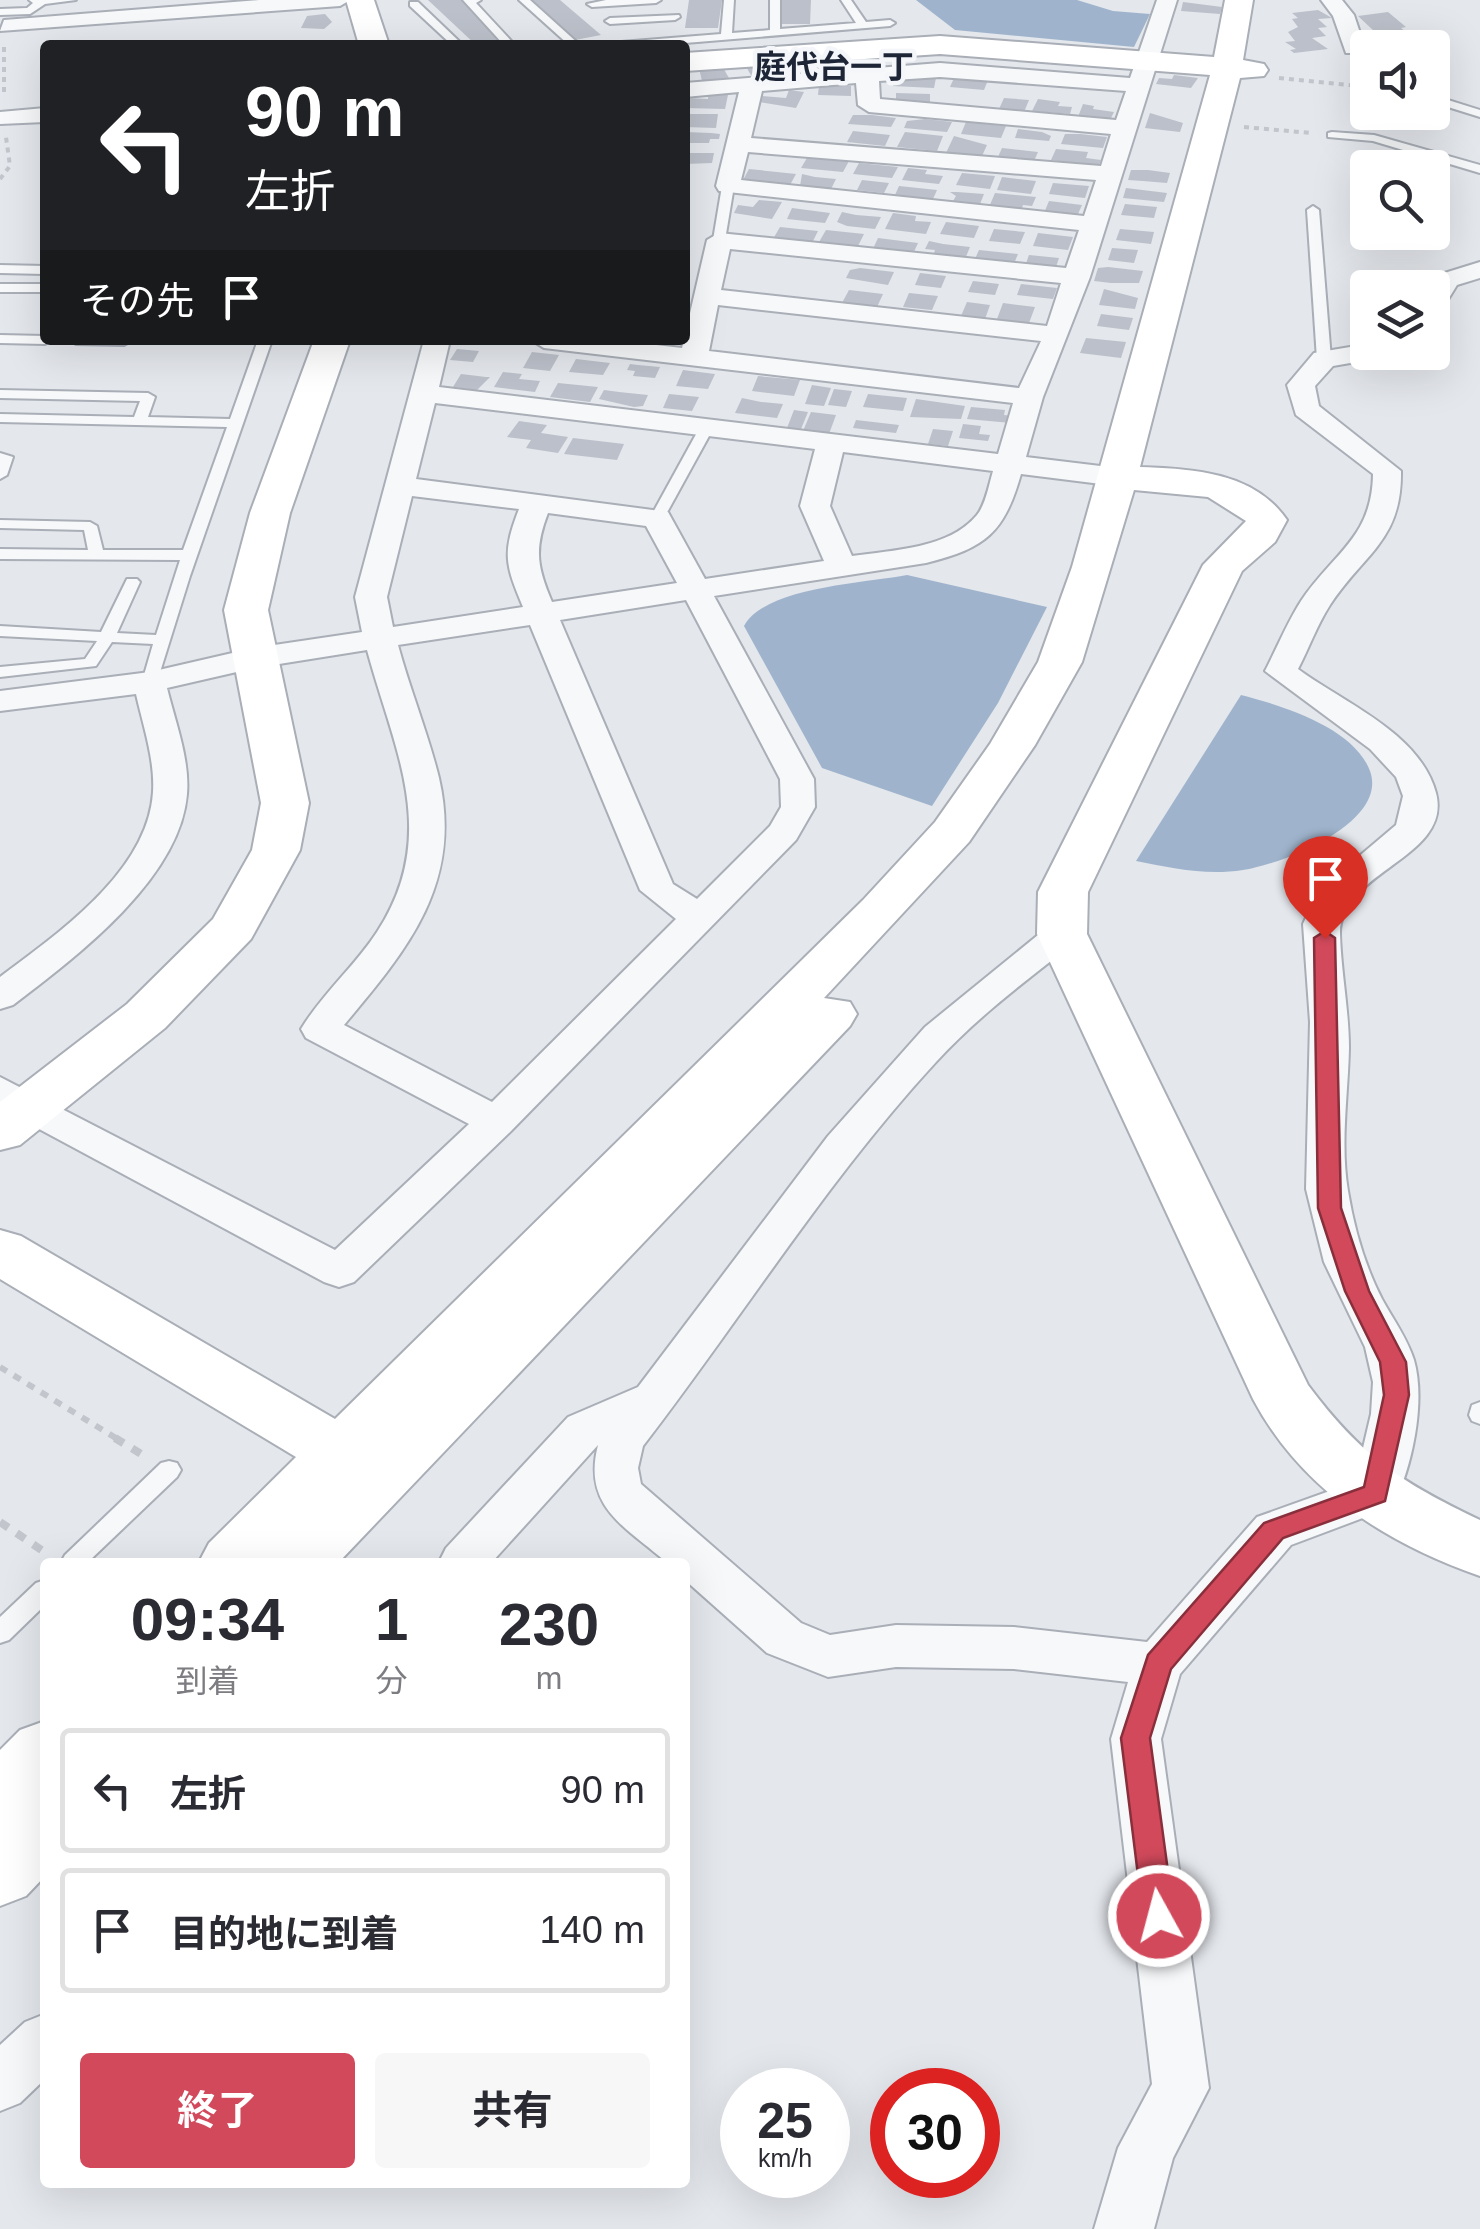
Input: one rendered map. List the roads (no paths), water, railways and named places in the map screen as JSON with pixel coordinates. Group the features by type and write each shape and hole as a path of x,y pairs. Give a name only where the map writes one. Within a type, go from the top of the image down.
{"street":[{"path":"1,21 340,0"},
{"path":"360,0 372,40"},
{"path":"0,702 150,682 254,658 926,554 962,542 985,526 995,513 1012,466 1029,397 1057,335 1167,0"},
{"path":"237,1558 361,1464 881,911 952,832 1012,745 1060,662 1093,567 1134,479 1239,127 1244,71 1239,0"},
{"path":"1134,479 1264,0"},
{"path":"1331,0 1343,15 1350,36"},
{"path":"690,49 771,39 940,45 1143,72"},
{"path":"690,90 867,74 1244,71"},
{"path":"867,74 869,106 1124,128"},
{"path":"752,85 728,186 1094,224"},
{"path":"4,118 40,115"},
{"path":"740,144 1108,174"},
{"path":"694,357 718,240 1076,277"},
{"path":"1450,279 1480,270"},
{"path":"704,296 1057,335"},
{"path":"330,345 270,513 246,610 285,803 276,850 233,928 146,1016 10,1110 338,1271 497,1121 784,832 798,807 797,779 698,588 657,518 403,486"},
{"path":"436,345 403,486 371,596 377,638 423,789 430,836 414,898 382,954 320,1029 497,1121"},
{"path":"594,345 1029,397"},
{"path":"1350,355 1324,359 1301,385 1306,409 1387,471 1390,504 1381,527 1319,597 1281,671 1308,694 1355,720 1396,755 1420,796 1417,821 1397,845 1339,887 1323,915 1329,1031 1326,1124 1330,1208 1357,1291 1393,1362 1396,1395 1376,1494"},
{"path":"422,393 1227,490 1248,498 1268,520 1260,533 1224,565 1064,892 1062,934 1284,1399 1324,1454 1376,1494 1476,1536"},
{"path":"831,442 815,506 840,565"},
{"path":"536,502 522,540 521,564 658,890 699,917"},
{"path":"0,996 70,944 147,859 170,795 150,682"},
{"path":"1062,934 986,991 922,1053 869,1116 622,1440 615,1468 618,1493 784,1638 828,1656 896,1646 1014,1648 1158,1664"},
{"path":"0,1251 361,1464"},
{"path":"468,1558 584,1430 656,1398"},
{"path":"301,1558 361,1464"},
{"path":"1124,2229 1147,2148 1181,2088 1136,1738 1158,1664 1274,1530 1376,1494"},
{"path":"0,1798 40,1757"},
{"path":"0,1872 40,1831"},
{"path":"0,2082 40,2046"}],"lane":[{"path":"34,0 71,0"},
{"path":"476,0 468,1 505,40"},
{"path":"524,0 569,40"},
{"path":"592,4 656,0"},
{"path":"677,0 677,40"},
{"path":"726,36 729,0"},
{"path":"771,39 775,0"},
{"path":"846,0 864,25"},
{"path":"1,21 30,11 42,1"},
{"path":"414,4 453,40"},
{"path":"610,21 675,17"},
{"path":"690,47 726,36 771,39 890,23"},
{"path":"1450,104 1480,114"},
{"path":"1332,134 1374,138 1480,169"},
{"path":"718,240 728,186"},
{"path":"1312,210 1324,359"},
{"path":"0,269 39,266"},
{"path":"0,288 40,288"},
{"path":"0,339 40,340"},
{"path":"150,682 189,555 263,345"},
{"path":"0,394 148,397 140,421"},
{"path":"0,418 236,422"},
{"path":"657,518 706,427"},
{"path":"0,457 6,457 0,475"},
{"path":"0,524 90,526 96,555"},
{"path":"0,554 189,555"},
{"path":"0,672 90,663 106,639 132,582"},
{"path":"0,632 162,640"},
{"path":"78,1558 169,1470"},
{"path":"0,1634 40,1595"}],"water":[{"path":"916,0 1077,0 1113,11 1150,14 1134,47 955,30"},
{"path":"907,575 1047,607 998,703 932,806 822,768 744,626 755,613 794,595"},
{"path":"1241,695 1314,720 1349,742 1370,771 1372,790 1363,808 1328,838 1260,866 1202,872 1136,861"}],"district":[{"name":"庭代台一丁","path":"834,67"}]}
